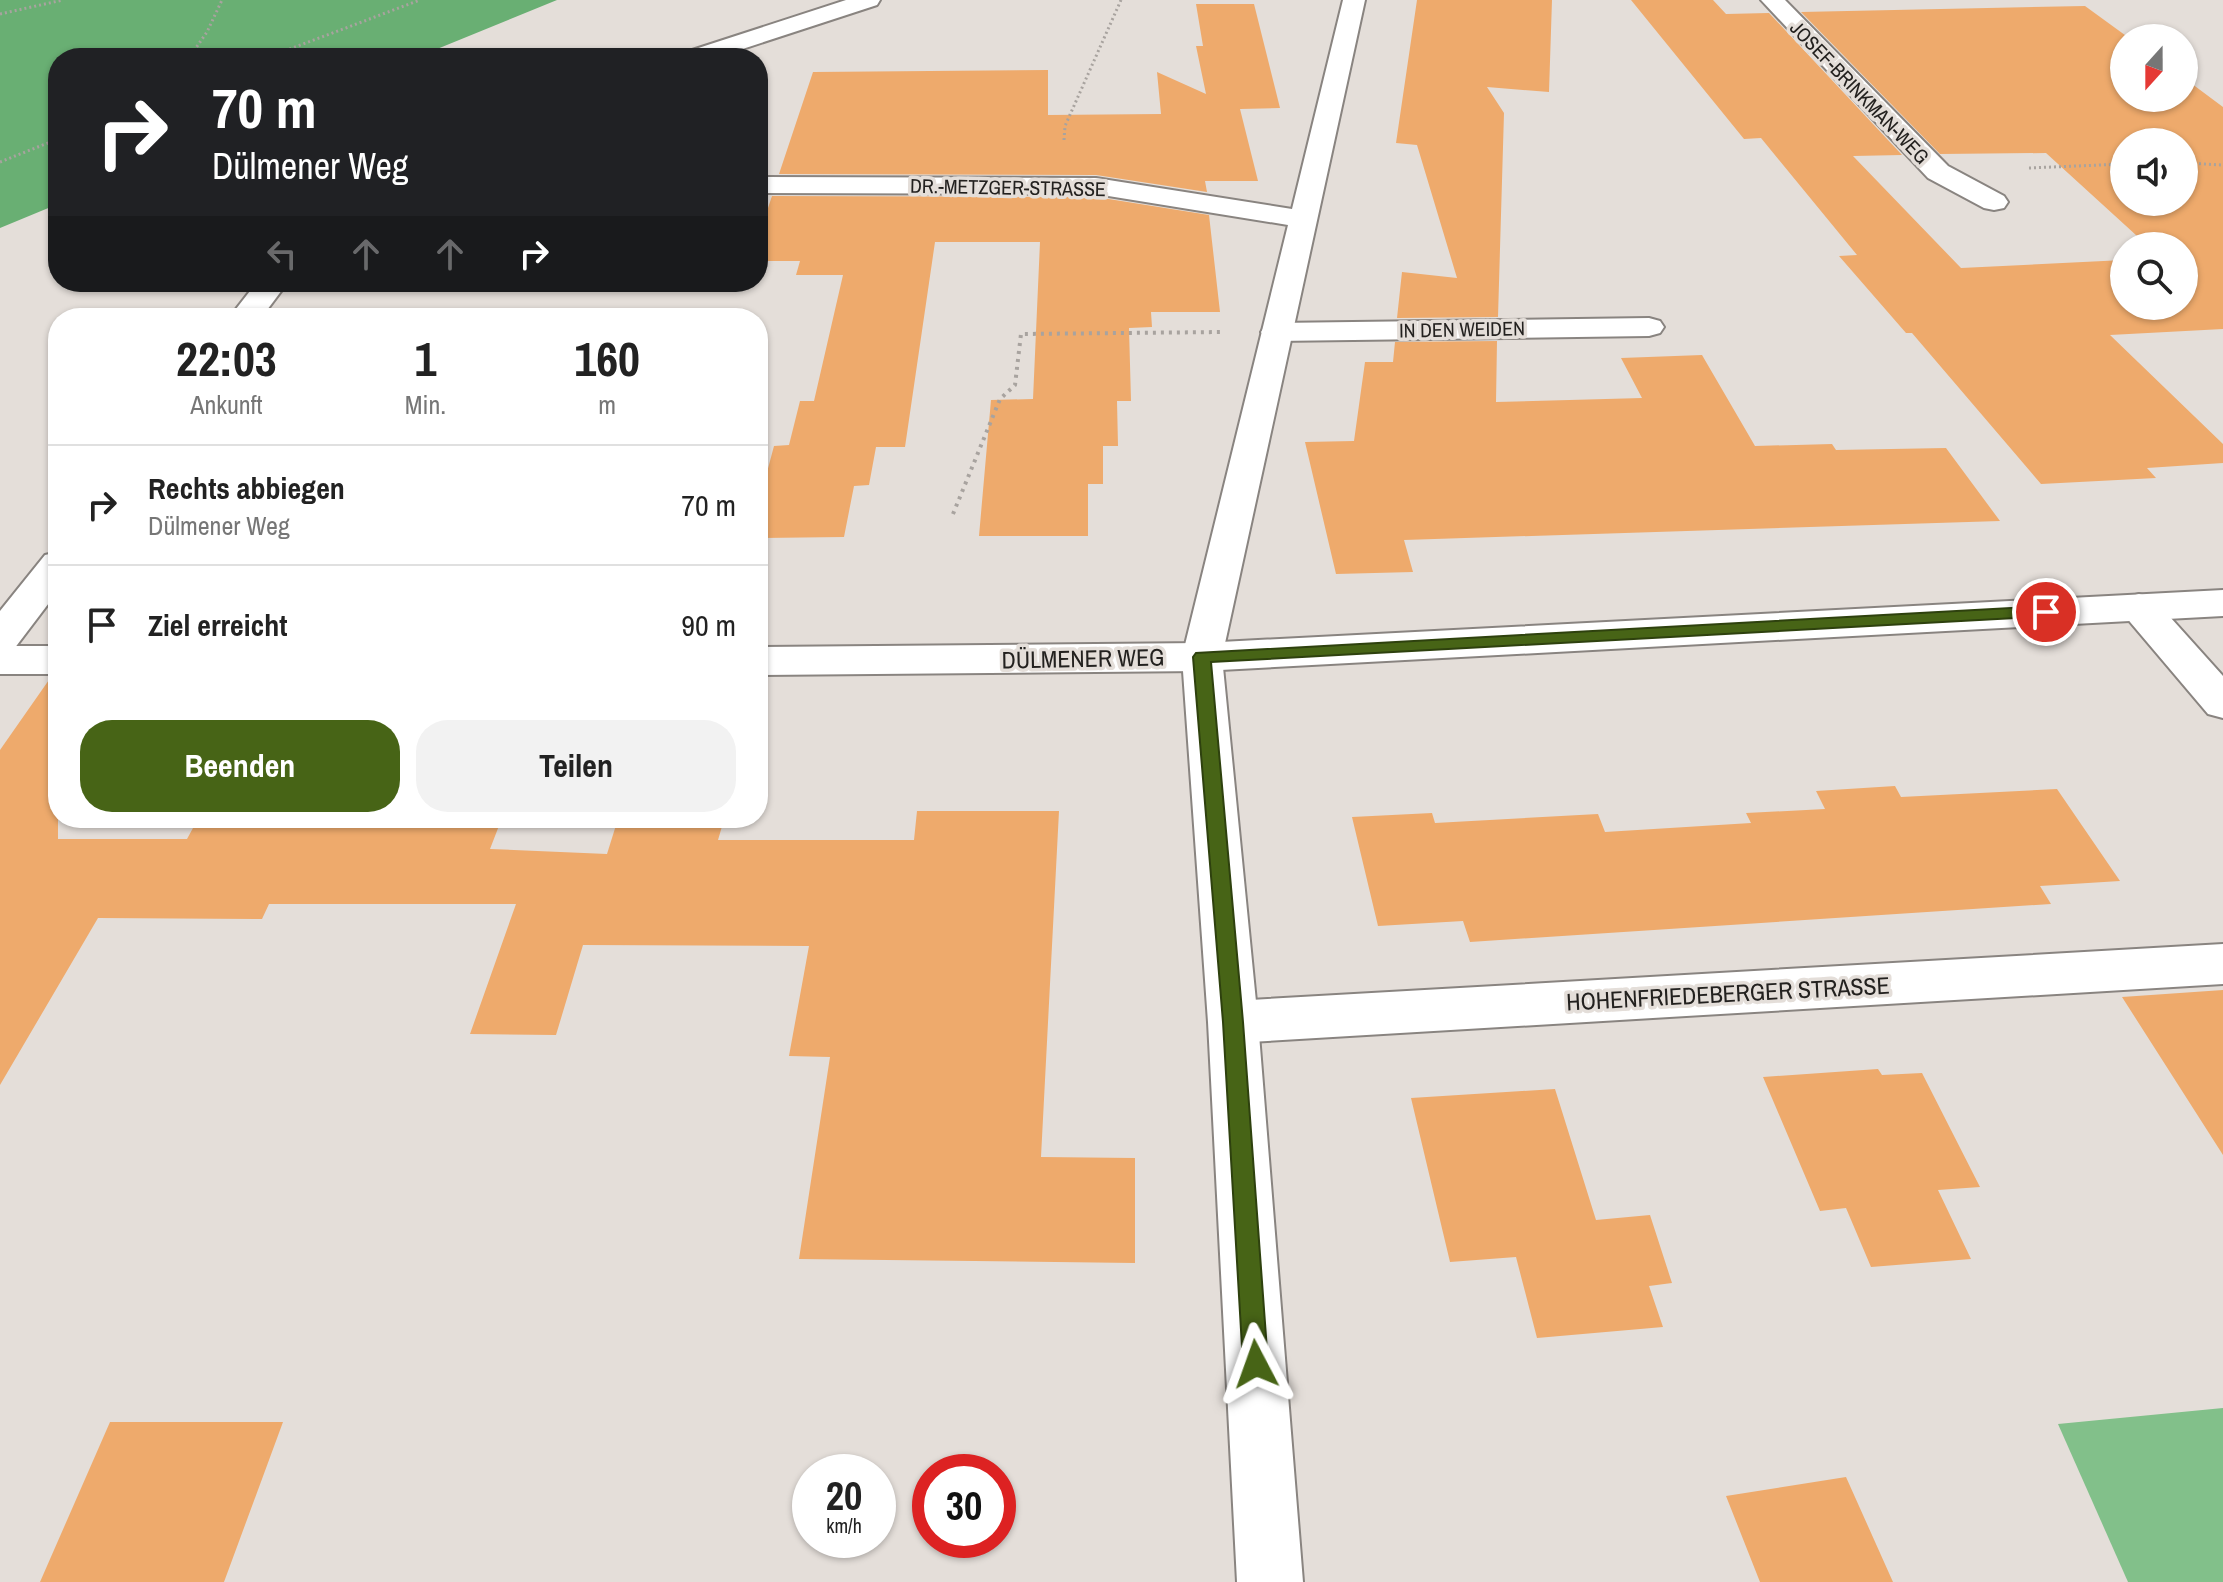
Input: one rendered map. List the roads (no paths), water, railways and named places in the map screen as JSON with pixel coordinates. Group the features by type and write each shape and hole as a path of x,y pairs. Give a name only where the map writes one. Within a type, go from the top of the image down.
{"street":[{"path":"722,48 869,0"},
{"path":"1270,1582 1233,1022 1202,657 1354,0"},
{"name":"JOSEF-BRINKMAN-WEG","path":"1772,0 1938,172 1994,202"},
{"name":"DR.-METZGER-STRASSE","path":"768,185 1096,186 1304,219"},
{"path":"253,308 265,292"},
{"path":"0,639 48,577"},
{"name":"DÜLMENER WEG","path":"768,661 1202,657 2223,603"},
{"path":"2139,607 2223,703"},
{"path":"0,660 48,660"}],"lane":[{"name":"IN DEN WEIDEN","path":"1276,332 1649,327"},
{"name":"HOHENFRIEDEBERGER STRASSE","path":"1233,1022 2223,964"}]}
